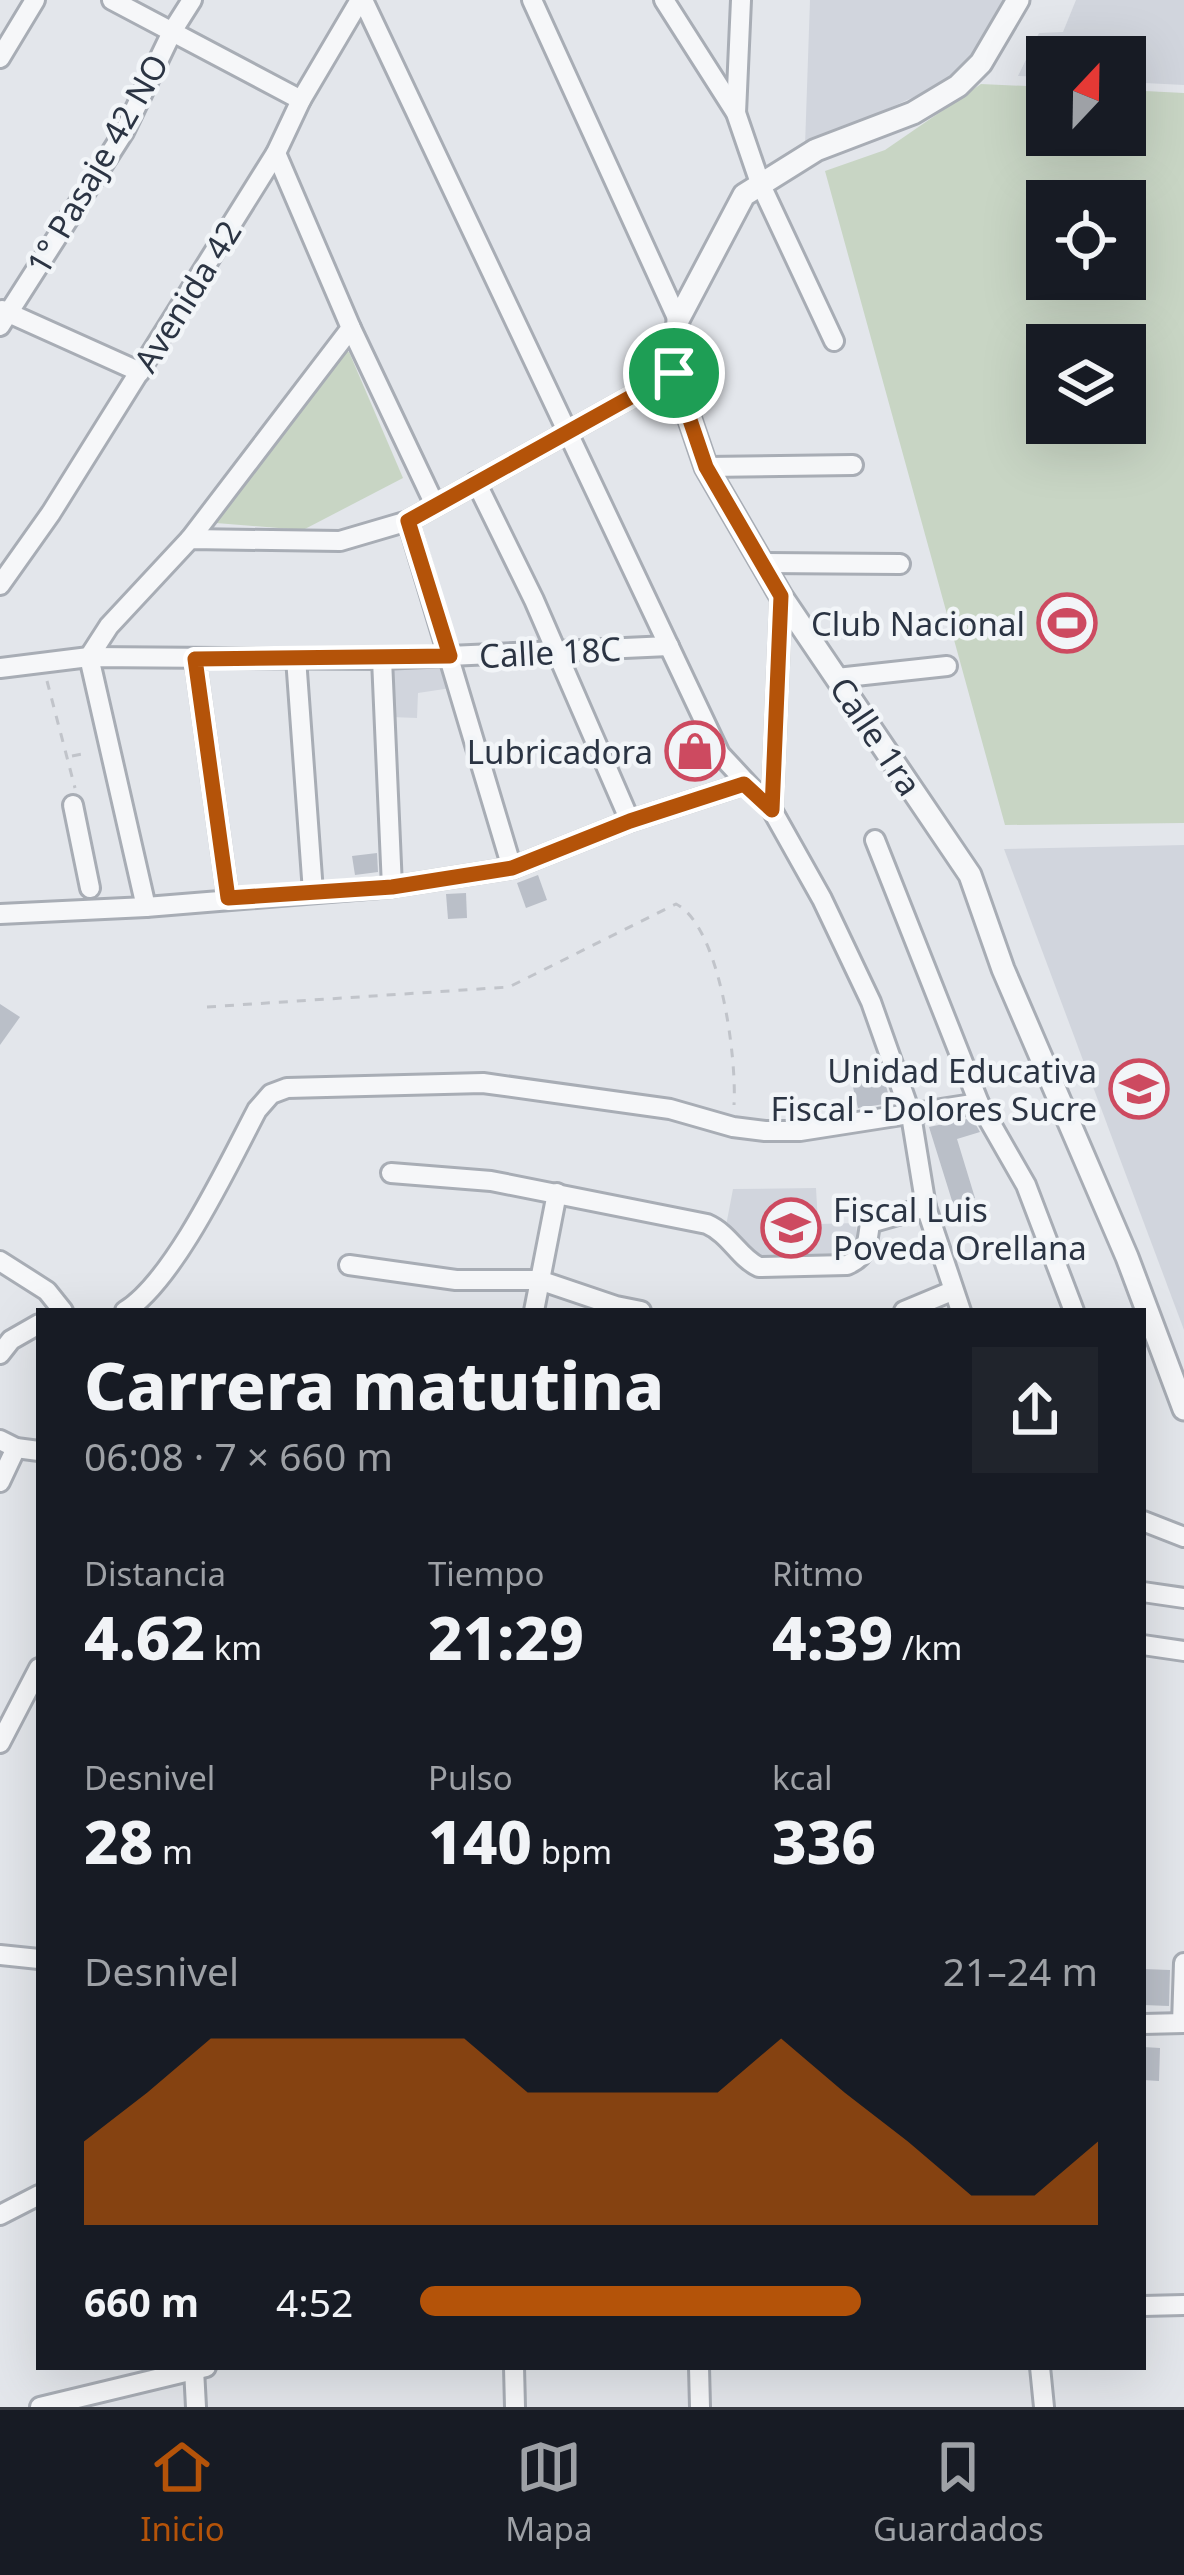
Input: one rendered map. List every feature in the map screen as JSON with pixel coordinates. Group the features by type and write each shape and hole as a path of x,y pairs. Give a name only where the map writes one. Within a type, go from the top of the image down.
{"street":[{"path":"0,58 35,0"},
{"path":"112,0 301,100"},
{"name":"1° Pasaje 42 NO","path":"3,316 124,132 172,30 193,0"},
{"path":"362,0 720,754 772,810 823,899 871,1002 910,1114 926,1207 960,1308"},
{"name":"Avenida 42","path":"0,585 51,513 276,153 301,100 362,0"},
{"path":"532,0 678,320"},
{"path":"664,0 736,112 760,183 834,341"},
{"path":"736,112 741,0"},
{"name":"Calle 1ra","path":"1018,0 981,63 958,86 913,113 816,151 743,195 678,320 674,373 706,467 781,596 970,875 1003,969 1146,1308"},
{"path":"276,153 351,328 435,505"},
{"path":"3,316 140,372"},
{"path":"146,907 88,657 109,626 190,539 351,328"},
{"path":"190,539 340,541 408,521 674,373"},
{"path":"706,467 853,465"},
{"path":"476,482 630,821"},
{"path":"408,521 512,868"},
{"path":"764,563 900,564"},
{"path":"772,810 781,596"},
{"name":"Calle 18C","path":"0,668 88,657 382,659 669,646"},
{"path":"296,658 313,892"},
{"path":"195,659 228,898"},
{"path":"382,659 392,887"},
{"path":"837,678 946,666"},
{"path":"0,914 392,887 512,868 630,821 744,784"},
{"path":"74,805 90,888"},
{"path":"875,840 979,1103 1026,1185 1073,1308"},
{"path":"130,1308 178,1253 256,1110 271,1094 287,1088 482,1083 670,1108 733,1127 800,1131 979,1103"},
{"path":"391,1173 491,1181 707,1224 733,1240 748,1262 759,1267 847,1264 860,1259 866,1250 870,1223 926,1207"},
{"path":"534,1308 557,1193"},
{"path":"0,1261 46,1291 61,1308"},
{"path":"349,1265 456,1280 539,1280 626,1308"},
{"path":"911,1308 952,1291"},
{"name":"Calle 1ra","path":"1146,1309 1184,1408"},
{"path":"0,1354 10,1340 36,1326"},
{"path":"0,1482 8,1444"},
{"path":"1146,1522 1184,1537"},
{"path":"1146,1592 1184,1598"},
{"path":"1146,1646 1184,1651"},
{"path":"0,1743 36,1674"},
{"path":"0,1955 36,1959"},
{"path":"1146,2024 1183,2023 1184,1963"},
{"path":"0,2216 36,2197"},
{"path":"1146,2306 1184,2305"},
{"path":"40,2407 192,2370"},
{"path":"196,2407 200,2370"},
{"path":"514,2370 515,2407"},
{"path":"698,2370 700,2407"},
{"path":"1040,2370 1044,2407"}],"path":[{"path":"207,1007 508,987 676,904 690,911 713,960 735,1072 733,1127"}],"shaded area":[{"path":"810,0 1003,0 978,52 956,78 805,146"},
{"path":"1076,0 1184,0 1184,85 1146,83 1146,36 1038,36 1063,32"},
{"path":"445,664 451,688 418,693 417,718 391,717 391,666"},
{"name":"Unidad Educativa Fiscal - Dolores Sucre","path":"1184,845 1184,1330 1004,849"},
{"name":"Fiscal Luis Poveda Orellana","path":"816,1188 818,1224 856,1223 859,1259 760,1265 725,1231 733,1189"}],"green space":[{"name":"Club Nacional","path":"981,84 1026,86 1026,156 1146,156 1146,91 1184,93 1184,823 1005,825 825,171 885,150"},
{"path":"340,351 349,352 403,478 303,530 216,523"}],"building":[{"name":"Lubricadora","path":"698,738 707,759 690,765 682,744"},
{"path":"377,853 378,872 355,875 352,856"},
{"path":"538,875 547,900 526,908 517,883"},
{"path":"466,893 467,918 448,919 446,894"},
{"path":"0,1004 20,1017 0,1045"},
{"path":"883,1076 891,1103 858,1108 852,1083"},
{"path":"972,1118 980,1132 957,1139 975,1198 953,1204 929,1127"},
{"path":"1146,1969 1170,1970 1169,2006 1146,2005"},
{"path":"1146,2047 1160,2048 1159,2081 1146,2080"}],"place":[{"name":"Club Nacional","path":"1067,623"},
{"name":"Lubricadora","path":"695,751"},
{"name":"Unidad Educativa Fiscal - Dolores Sucre","path":"1139,1089"},
{"name":"Fiscal Luis Poveda Orellana","path":"791,1228"}],"route":[{"path":"674,373 706,467 781,596 772,810 744,784 630,821 512,868 392,887 228,898 195,659 450,656 408,521 674,373"}]}
